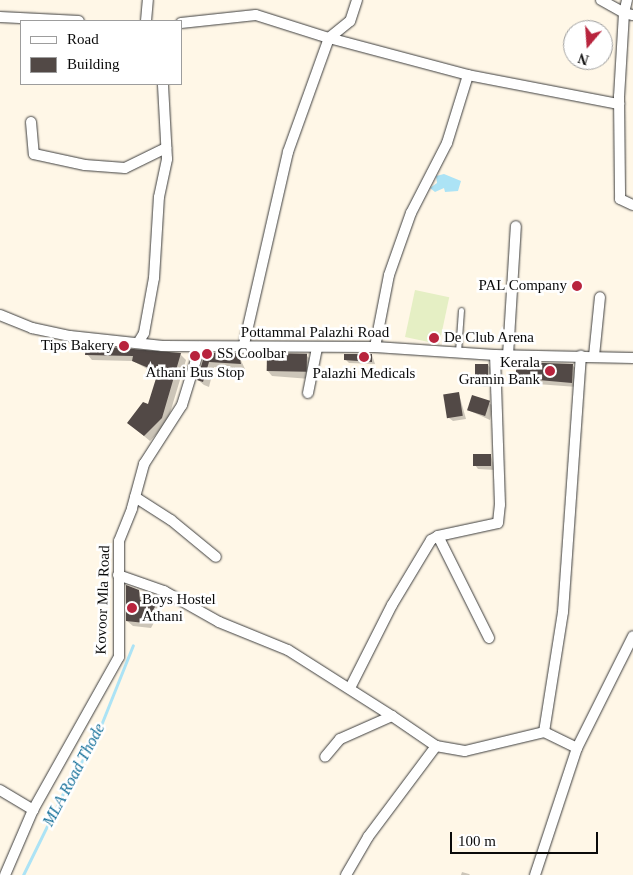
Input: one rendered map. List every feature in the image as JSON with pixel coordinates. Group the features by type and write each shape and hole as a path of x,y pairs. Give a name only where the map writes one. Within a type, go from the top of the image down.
{"street":[{"path":"146,20 148,0"},
{"path":"243,348 288,152 329,38 350,21 357,0"},
{"path":"601,0 629,14"},
{"path":"627,0 629,14 619,104 620,198 633,205"},
{"path":"182,23 256,15 329,38 468,75 619,104"},
{"path":"0,17 60,20"},
{"path":"375,348 389,275 411,213 447,143 468,75"},
{"path":"138,343 144,333 154,278 159,197 166,148 163,85"},
{"path":"31,122 34,154 85,165 125,168 166,148"},
{"path":"508,355 516,226"},
{"path":"594,356 600,297"},
{"name":"Pottammal Palazhi Road","path":"0,315 32,328 70,336 138,343 243,348 375,348 495,355 633,358"},
{"name":"Kovoor Mla Road","path":"5,875 33,810 119,656 119,542 149,452 182,405 200,347"},
{"path":"308,393 316,348"},
{"path":"350,688 406,580 431,540 438,536 498,523 500,505 495,355"},
{"path":"544,732 563,612 579,356"},
{"path":"135,497 171,520 216,557"},
{"path":"438,536 489,638"},
{"path":"118,575 164,591 212,619 288,650 350,688 436,746 465,751 544,732 577,748"},
{"path":"535,875 577,748 633,636"},
{"path":"325,757 340,739 392,716"},
{"path":"346,875 368,837 436,746"},
{"path":"0,790 33,810"}],"lane":[{"path":"458,352 461,310"},
{"path":"577,386 579,356"}],"green space":[{"path":"415,290 449,297 439,344 405,337"}],"water":[{"path":"444,174 461,181 458,191 445,192 444,188 435,192 430,188 437,183 436,176"}],"building":[{"path":"86,345 181,353 162,418 144,436 127,423 143,402 148,404 158,372 132,361 133,356 85,355"},
{"path":"205,353 239,353 241,364 209,362 203,382 197,380"},
{"path":"267,353 307,354 307,372 267,371"},
{"path":"344,354 372,354 372,362 344,360"},
{"path":"516,362 573,364 572,383 516,378"},
{"path":"475,364 488,364 488,384 475,384"},
{"path":"459,392 463,416 447,418 443,395"},
{"path":"472,395 490,401 485,416 467,410"},
{"path":"473,454 491,454 491,466 473,466"},
{"path":"126,585 139,590 140,600 158,602 145,623 126,621"}],"waterway":[{"name":"MLA Road Thode","path":"23,875 67,785 95,740 133,645"}],"place":[{"name":"PAL Company","path":"577,286"},
{"name":"De Club Arena","path":"434,338"},
{"name":"Tips Bakery","path":"124,346"},
{"name":"SS Coolbar","path":"207,354"},
{"name":"Athani Bus Stop","path":"195,356"},
{"name":"Palazhi Medicals","path":"364,357"},
{"name":"Kerala Gramin Bank","path":"550,371"},
{"name":"Boys Hostel Athani","path":"132,608"}]}
